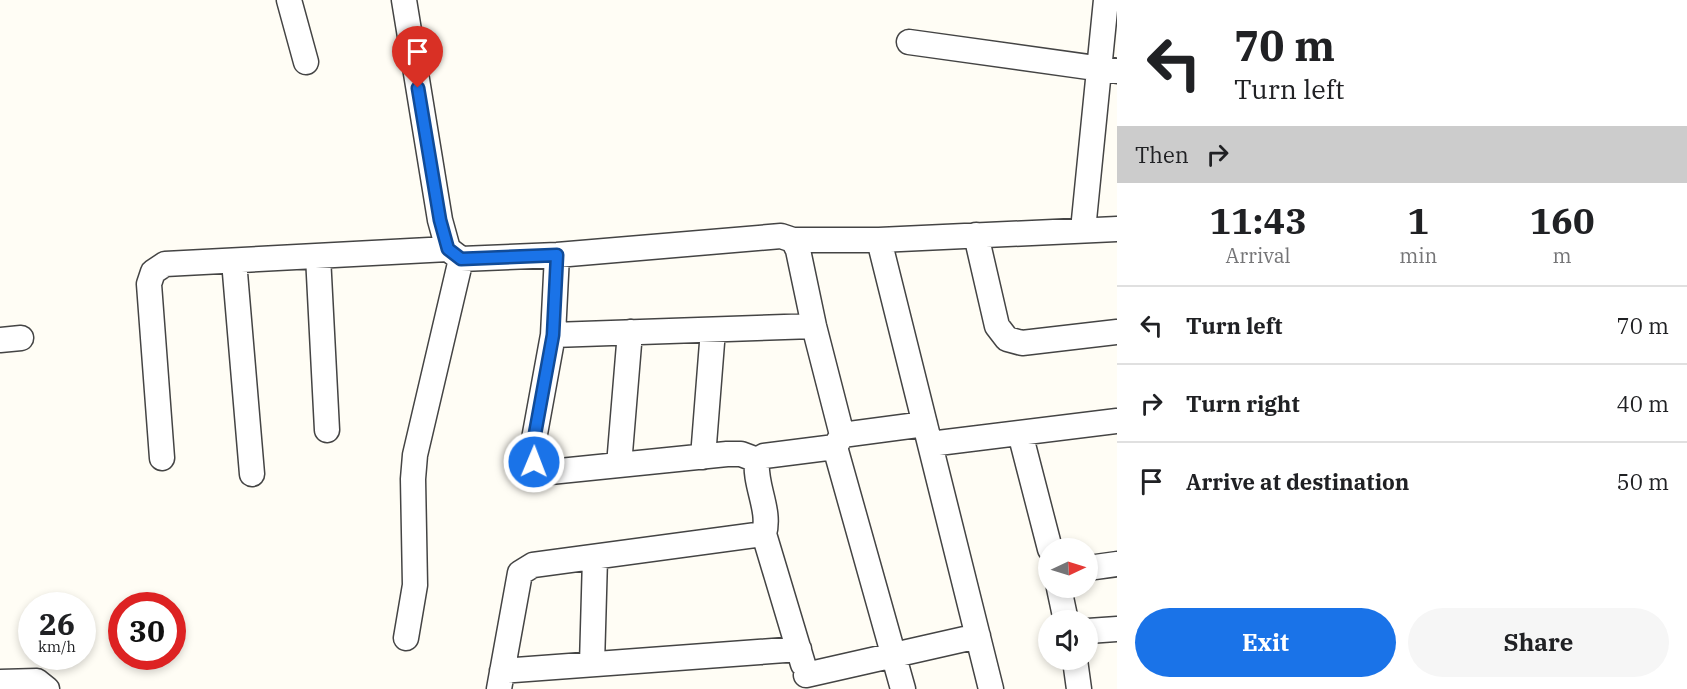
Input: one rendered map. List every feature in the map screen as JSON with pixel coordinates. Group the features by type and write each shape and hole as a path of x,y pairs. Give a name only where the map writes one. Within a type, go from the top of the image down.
{"street":[{"path":"289,0 306,62"},
{"path":"404,0 440,220 455,254 415,455 412,479 415,585 406,639"},
{"path":"1083,230 1108,70 1106,0"},
{"path":"909,42 1108,70"},
{"path":"162,458 149,284 153,272 165,264 318,256 557,255 781,236 793,240 879,240 1117,229"},
{"path":"976,235 997,326 1006,339 1022,343 1117,332"},
{"path":"793,240 798,250 838,441 903,689"},
{"path":"879,240 992,689"},
{"path":"557,255 553,335 532,450 534,462 541,469 550,472 741,454 757,460"},
{"path":"318,256 327,430"},
{"path":"234,261 252,474"},
{"path":"553,335 814,326"},
{"path":"703,457 713,330"},
{"path":"619,465 630,332"},
{"path":"757,460 764,456 838,441 927,434 1020,433 1117,421"},
{"path":"1020,433 1047,538"},
{"path":"757,460 756,469 767,523 764,534 808,682 894,656 978,636"},
{"path":"764,534 533,565 520,573 500,680 592,664 800,649"},
{"path":"592,664 596,558"},
{"path":"1098,567 1117,564"},
{"path":"1098,630 1117,629"},
{"path":"1076,670 1079,689"},
{"path":"0,682 37,681 47,689"}],"route":[{"path":"418,88 440,220 448,249 461,259 557,255 553,335 532,450 534,462"}]}
